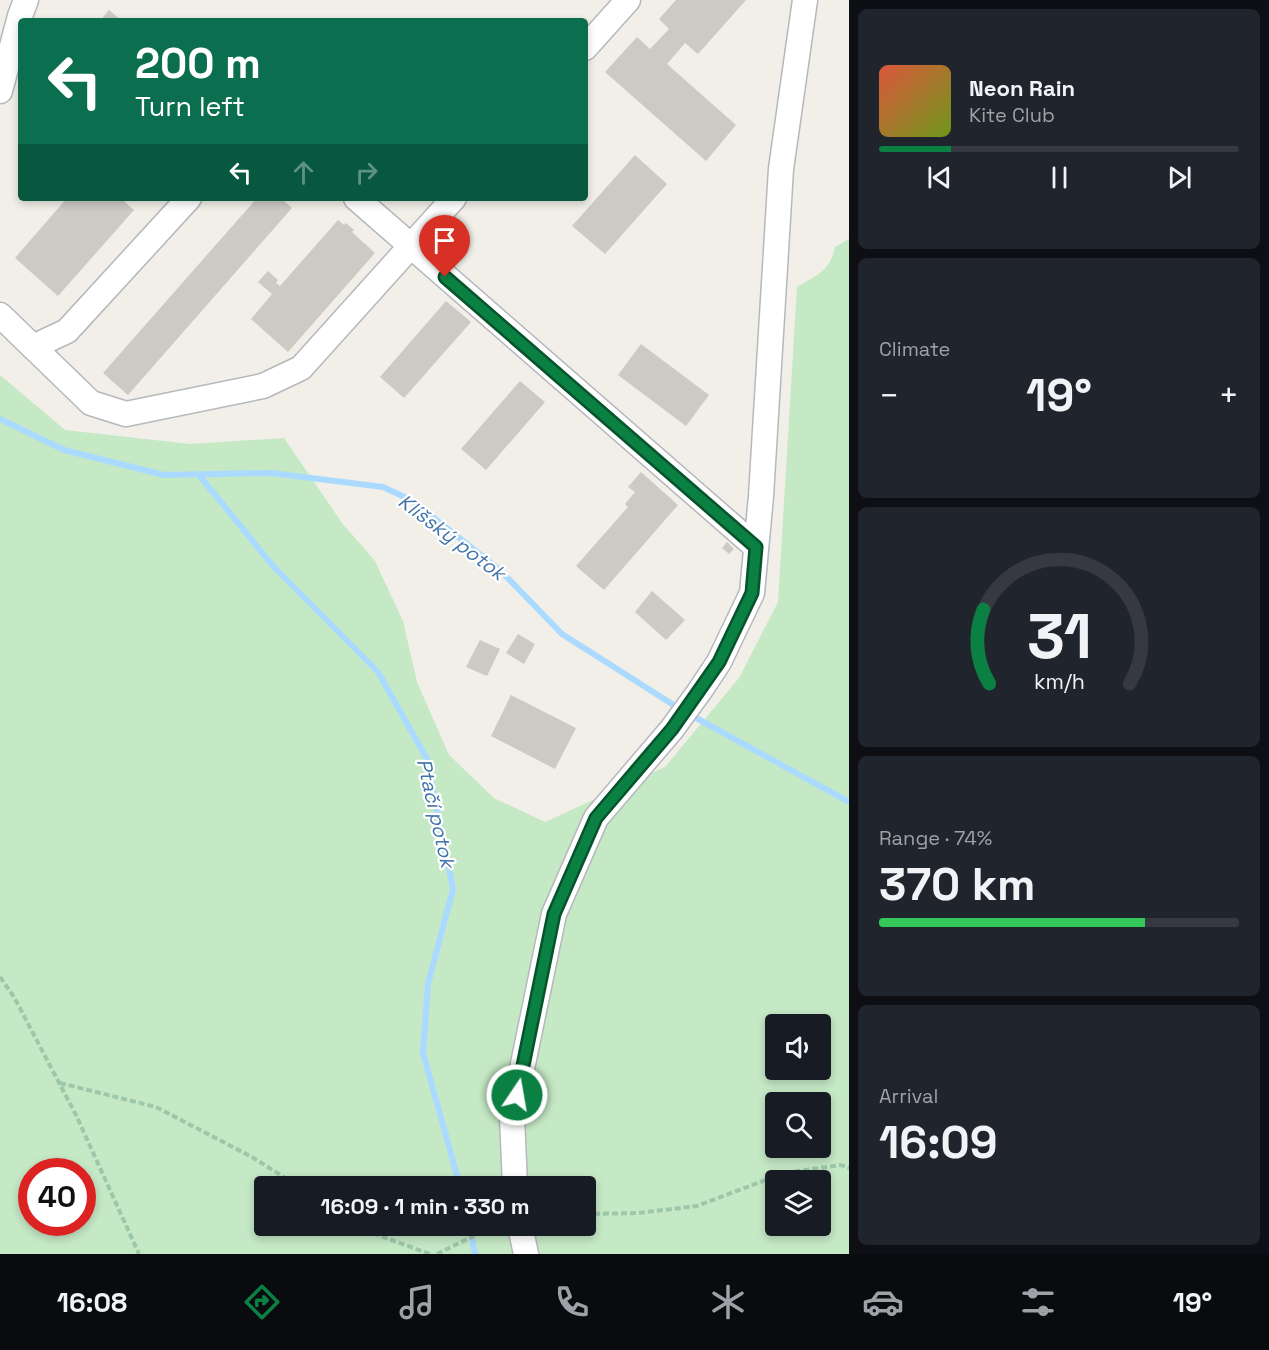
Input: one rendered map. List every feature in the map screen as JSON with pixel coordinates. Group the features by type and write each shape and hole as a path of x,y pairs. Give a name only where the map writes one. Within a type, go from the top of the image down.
{"street":[{"path":"19,18 26,0"},
{"path":"588,45 628,0"},
{"path":"515,1176 512,1117 554,914 596,818 672,729 699,692 719,662 752,593 761,496 781,169 805,0"},
{"path":"0,91 18,24"},
{"path":"33,347 67,331 186,201"},
{"path":"359,201 756,547"},
{"path":"0,315 91,403 126,414 263,386 301,368 450,201"},
{"path":"522,1236 526,1254"}],"path":[{"path":"0,977 14,997 60,1083 139,1254"},
{"path":"60,1083 156,1107 252,1157 282,1176"},
{"path":"596,1214 638,1213 697,1206 783,1173 841,1165 849,1168"},
{"path":"380,1236 430,1254"},
{"path":"437,1254 474,1236"}],"green space":[{"path":"849,239 849,1254 0,1254 0,375 65,430 190,444 284,438 342,523 375,561 403,621 417,682 449,755 494,798 545,822 665,767 739,678 778,602 797,287 826,267 835,247"}],"building":[{"path":"676,0 746,0 698,54 685,43 667,64 736,125 706,161 605,72 637,37 650,49 669,29 659,19"},
{"path":"109,10 118,18 102,18"},
{"path":"635,155 667,184 605,254 572,226"},
{"path":"64,201 124,201 134,210 58,296 15,258"},
{"path":"254,201 284,201 292,208 128,395 103,373"},
{"path":"338,220 354,230 352,232 375,253 288,352 251,319 272,294 258,282 268,271 278,280 276,283 280,286"},
{"path":"446,301 471,322 404,398 380,377"},
{"path":"641,344 709,395 686,426 618,375"},
{"path":"520,381 545,402 486,470 461,449"},
{"path":"641,472 678,505 604,590 576,566 628,507 625,504 635,492 628,487"},
{"path":"727,542 734,549 729,554 722,548"},
{"path":"652,591 685,620 666,640 635,612"},
{"path":"518,634 535,644 524,664 506,653"},
{"path":"480,640 500,649 487,676 466,667"},
{"path":"511,695 576,728 555,769 491,736"}],"waterway":[{"name":"Klíšský potok","path":"0,419 64,450 164,475 271,473 383,487 411,500 500,570 562,634 680,709"},
{"name":"Ptačí potok","path":"199,475 273,566 378,672 427,759 453,889 428,984 423,1053 457,1176"},
{"name":"Klíšský potok","path":"689,714 849,802"},
{"name":"Ptačí potok","path":"472,1236 475,1254"}],"route":[{"path":"445,277 756,547 752,593 719,662 672,729 596,818 554,914 517,1095"}]}
